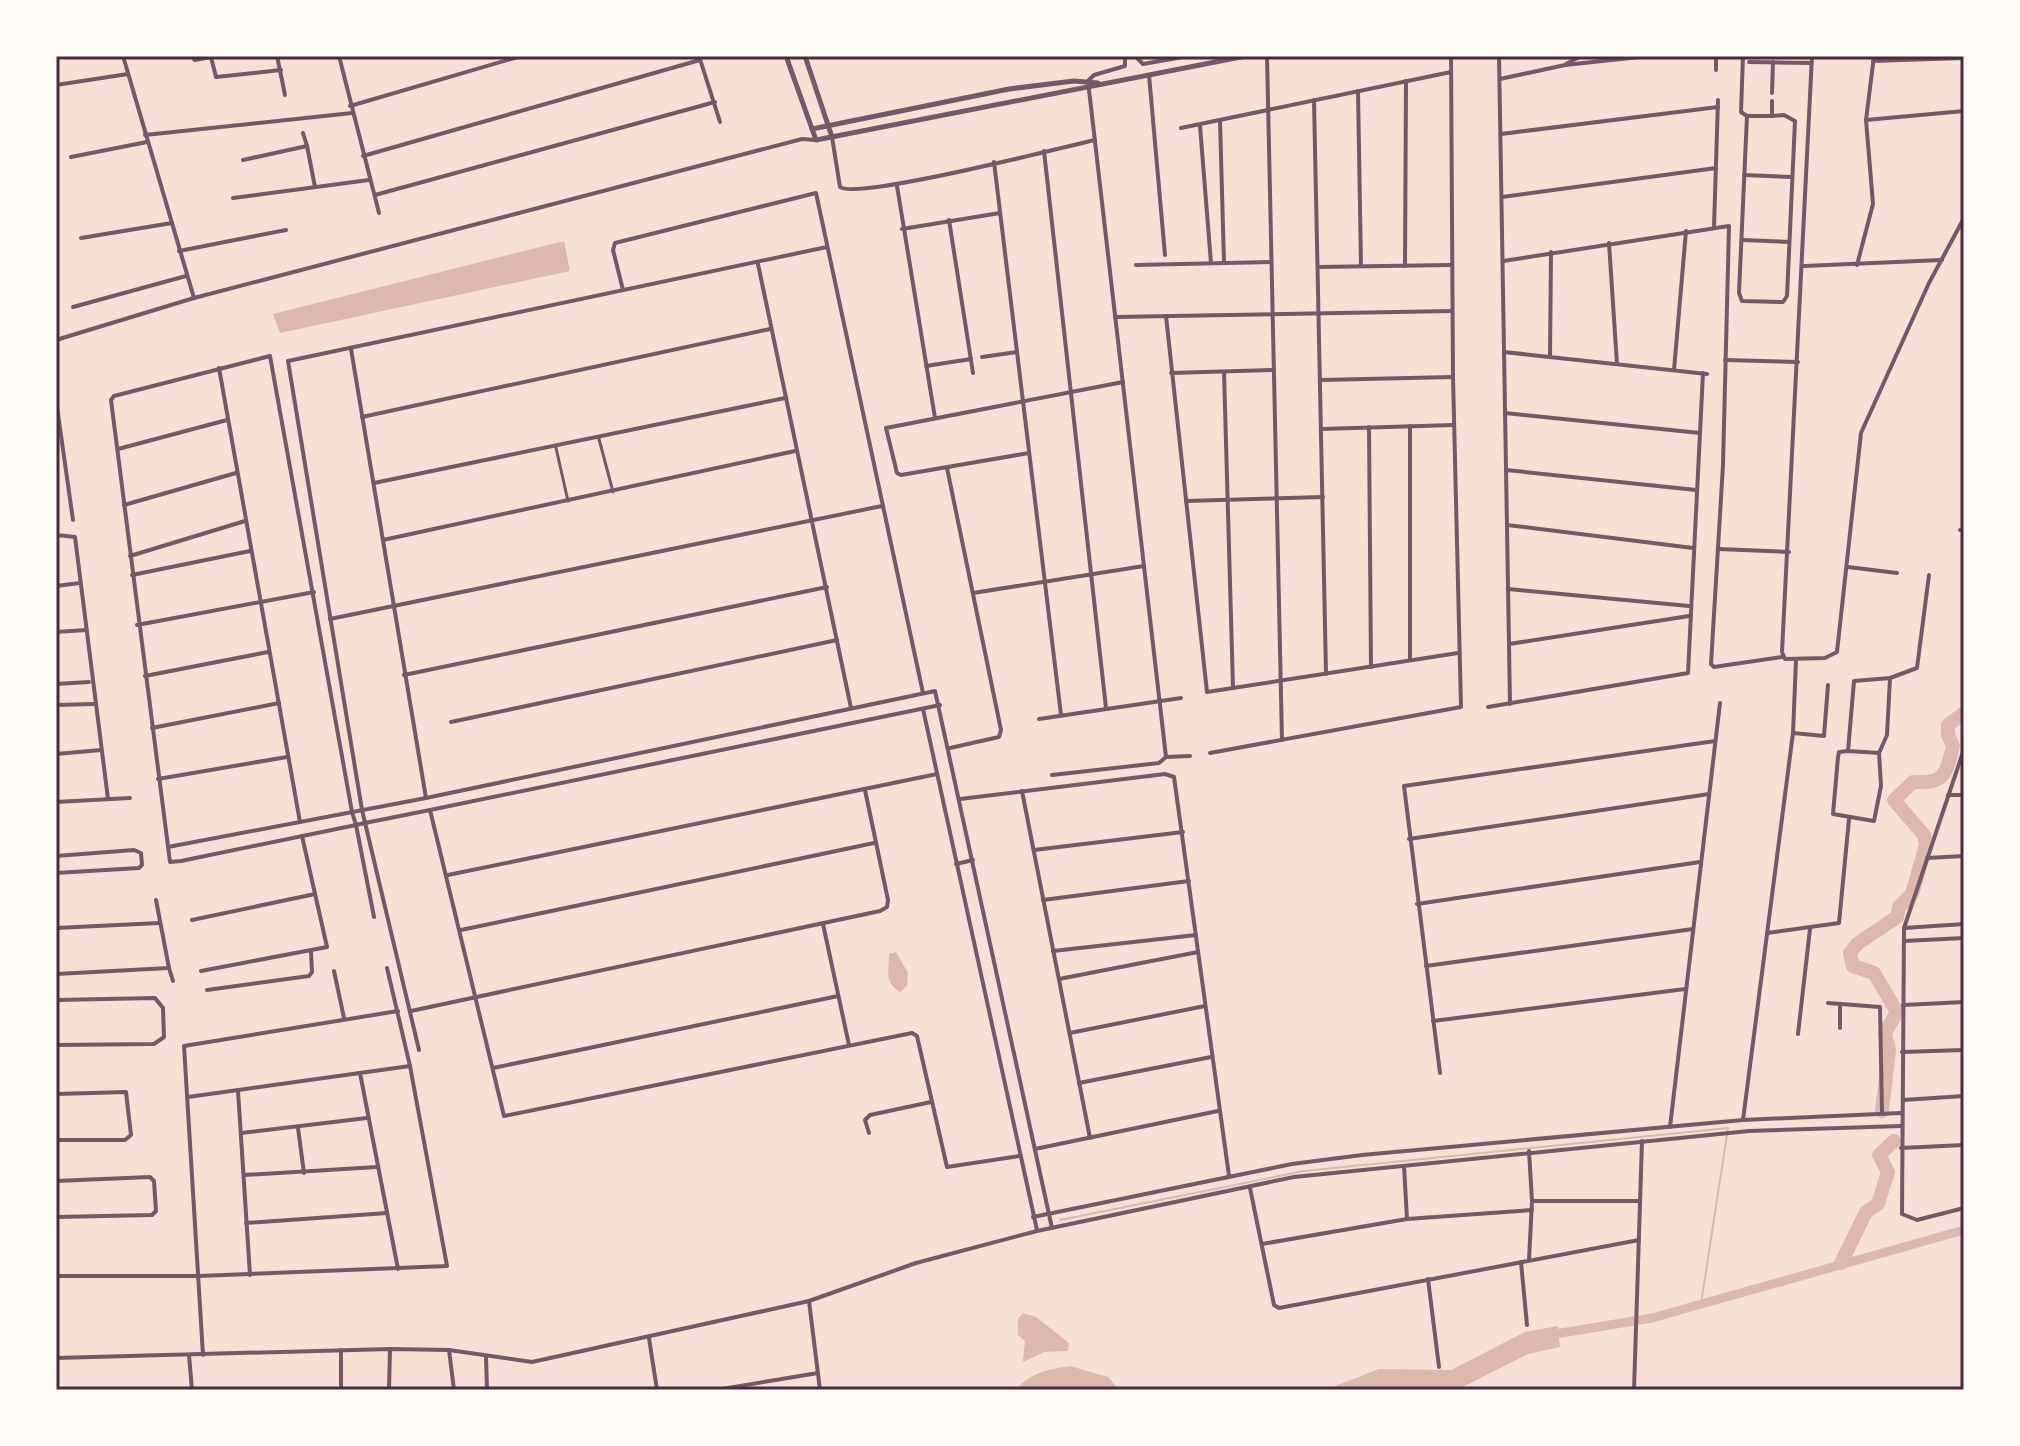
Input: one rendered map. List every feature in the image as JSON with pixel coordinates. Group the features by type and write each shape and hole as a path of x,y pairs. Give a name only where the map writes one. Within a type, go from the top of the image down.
{"street":[{"path":"123,56 194,298"},
{"path":"191,56 195,60 214,56 216,77 281,70"},
{"path":"277,56 285,95"},
{"path":"339,56 379,213"},
{"path":"350,106 521,56"},
{"path":"786,56 816,140"},
{"path":"805,56 830,125 840,187 844,191 897,186 1095,140"},
{"path":"1125,56 1125,66 1094,75 1088,85 1166,757"},
{"path":"1135,56 1143,64 1189,56"},
{"path":"802,139 812,129 1009,89 1100,84 1181,69 1218,58 1246,56"},
{"path":"1267,56 1282,740"},
{"path":"1210,753 1459,709 1462,703 1458,653 1453,377 1451,56"},
{"path":"1499,56 1510,704"},
{"path":"1565,65 1581,56"},
{"path":"1500,79 1565,65 1649,56"},
{"path":"1716,56 1716,70"},
{"path":"1743,56 1741,112 1747,116 1784,115 1795,121 1787,296 1783,302 1740,299 1747,116"},
{"path":"1783,657 1812,56"},
{"path":"1179,57 1181,69"},
{"path":"363,156 700,58 720,122"},
{"path":"1857,265 1873,204 1866,120 1874,59 1964,58"},
{"path":"1749,62 1812,64"},
{"path":"1772,93 1773,62"},
{"path":"1181,128 1451,72"},
{"path":"56,85 128,74"},
{"path":"1149,75 1165,255"},
{"path":"1405,266 1406,81"},
{"path":"56,340 194,298 802,139 832,137 1088,85"},
{"path":"1358,91 1361,266"},
{"path":"1314,100 1326,674"},
{"path":"1714,227 1718,100"},
{"path":"1772,101 1772,116"},
{"path":"375,195 715,102"},
{"path":"1501,134 1718,107"},
{"path":"1866,120 1964,111"},
{"path":"145,135 352,113"},
{"path":"1220,121 1224,263"},
{"path":"1200,125 1211,263"},
{"path":"303,133 315,187"},
{"path":"71,157 147,142"},
{"path":"243,160 308,147"},
{"path":"1044,151 1106,708"},
{"path":"994,162 1061,715"},
{"path":"1502,197 1716,168"},
{"path":"1744,175 1792,177"},
{"path":"233,198 369,180"},
{"path":"897,186 935,418"},
{"path":"623,290 613,250 615,243 812,192 818,197 923,693"},
{"path":"902,229 1000,213"},
{"path":"1503,261 1725,225 1731,229 1711,664 1714,667 1783,657 1796,660 1825,658 1837,652 1861,433 1964,218"},
{"path":"949,220 973,373"},
{"path":"81,238 172,223"},
{"path":"179,251 286,230"},
{"path":"1674,370 1686,231"},
{"path":"1742,240 1789,242"},
{"path":"1609,243 1617,364"},
{"path":"419,1050 413,1010 362,810 287,364 292,359 827,247"},
{"path":"1550,357 1551,252"},
{"path":"1804,266 1943,260"},
{"path":"1136,265 1271,262"},
{"path":"758,263 850,705"},
{"path":"1318,267 1452,265"},
{"path":"73,307 186,276"},
{"path":"1115,317 1452,311"},
{"path":"1166,316 1207,692 1458,653"},
{"path":"362,417 771,328"},
{"path":"351,349 426,798"},
{"path":"982,357 1017,352"},
{"path":"1488,707 1686,675 1705,374 1504,352"},
{"path":"374,917 356,825 352,812 270,356 112,397 137,625 170,862 302,836 356,825 365,823 740,747 940,705"},
{"path":"926,366 971,359"},
{"path":"1725,360 1798,362"},
{"path":"219,368 258,602 300,822"},
{"path":"1171,373 1274,370"},
{"path":"1224,372 1233,688"},
{"path":"1320,380 1453,377"},
{"path":"1029,453 905,475 897,473 886,428 1123,382"},
{"path":"374,483 556,448 785,398"},
{"path":"56,400 73,520"},
{"path":"1505,413 1700,433"},
{"path":"118,449 227,420"},
{"path":"1321,429 1454,425"},
{"path":"1410,426 1410,660"},
{"path":"1369,427 1371,667"},
{"path":"599,439 613,492"},
{"path":"556,448 568,501"},
{"path":"383,540 796,451"},
{"path":"947,468 1001,734 950,748"},
{"path":"1506,470 1696,490"},
{"path":"124,505 236,473"},
{"path":"1186,501 1323,497"},
{"path":"330,619 882,506"},
{"path":"130,556 245,521"},
{"path":"1507,525 1693,548"},
{"path":"56,535 74,534 108,799"},
{"path":"1718,549 1789,552"},
{"path":"132,575 250,551"},
{"path":"973,593 1144,566"},
{"path":"1848,567 1897,573"},
{"path":"1848,751 1854,681 1890,678 1917,668 1929,575"},
{"path":"56,586 80,583"},
{"path":"404,675 827,587"},
{"path":"1508,589 1689,606"},
{"path":"137,625 314,592"},
{"path":"1509,644 1689,616"},
{"path":"56,632 87,630"},
{"path":"451,722 837,640"},
{"path":"144,676 268,652"},
{"path":"1743,1120 1793,733 1796,660"},
{"path":"1879,753 1839,752 1832,810 1838,817 1871,822 1876,818 1881,786 1879,753 1887,735 1890,678"},
{"path":"56,684 91,681"},
{"path":"1793,733 1824,736 1828,685"},
{"path":"167,848 737,734 850,705 935,691 950,748 1052,1228"},
{"path":"1039,719 1181,698"},
{"path":"151,729 279,703"},
{"path":"1670,1127 1720,703"},
{"path":"56,705 94,704"},
{"path":"923,709 1037,1231"},
{"path":"737,734 740,747"},
{"path":"1440,1073 1403,790 1408,784 1715,741"},
{"path":"1964,749 1904,928 1901,1100 1905,1217 1917,1220 1964,1208"},
{"path":"56,754 102,750"},
{"path":"1052,775 1159,763 1166,757 1190,756"},
{"path":"158,779 287,757"},
{"path":"448,875 937,774"},
{"path":"960,799 1165,774 1174,777 1229,1176"},
{"path":"413,1010 823,924 887,907 865,790"},
{"path":"1022,790 1090,1138"},
{"path":"1409,839 1709,794"},
{"path":"1948,795 1964,795"},
{"path":"56,802 130,798"},
{"path":"430,810 461,930 501,1114 508,1117 849,1045 916,1034 947,1167 1019,1156"},
{"path":"1767,933 1839,923 1849,819"},
{"path":"1033,850 1183,832"},
{"path":"201,971 311,952 324,949 328,944 302,836"},
{"path":"461,930 874,843"},
{"path":"56,856 134,850 141,853 142,865 139,868 56,873"},
{"path":"1927,858 1964,856"},
{"path":"955,864 973,860"},
{"path":"1417,904 1701,862"},
{"path":"1043,900 1189,881"},
{"path":"192,920 315,894"},
{"path":"156,900 173,981"},
{"path":"56,928 159,923"},
{"path":"823,924 849,1045"},
{"path":"1904,928 1964,924"},
{"path":"1426,966 1693,929"},
{"path":"1798,1034 1810,929"},
{"path":"1053,951 1196,935"},
{"path":"1904,941 1964,938"},
{"path":"207,990 309,976 312,972 311,952"},
{"path":"1059,979 1198,952"},
{"path":"56,974 169,968"},
{"path":"56,1276 250,1275 443,1267 448,1262 410,1066 387,968"},
{"path":"334,971 344,1018"},
{"path":"1433,1021 1686,988"},
{"path":"493,1068 838,996"},
{"path":"56,1000 155,998 163,1008 164,1037 154,1044 56,1045"},
{"path":"1903,1005 1964,1002"},
{"path":"1828,1003 1880,1007 1882,1113"},
{"path":"1840,1004 1840,1028"},
{"path":"1069,1033 1205,1006"},
{"path":"203,1355 188,1097 182,1050 189,1044 398,1011"},
{"path":"1902,1052 1964,1050"},
{"path":"1079,1083 1211,1057"},
{"path":"188,1097 410,1066"},
{"path":"360,1073 398,1269"},
{"path":"238,1091 250,1275"},
{"path":"56,1094 126,1092 131,1135 125,1140 56,1140"},
{"path":"1901,1100 1964,1096"},
{"path":"869,1133 865,1120 870,1115 931,1102"},
{"path":"1035,1149 1218,1111"},
{"path":"1033,1217 1229,1176 1362,1155 1743,1120 1901,1113"},
{"path":"241,1133 367,1118"},
{"path":"1775,1118 1775,1129"},
{"path":"56,1358 390,1349 449,1350 532,1362 809,1301 916,1263 1037,1231 1294,1177 1721,1133 1901,1126"},
{"path":"298,1128 304,1173"},
{"path":"1634,1390 1642,1140"},
{"path":"1901,1148 1964,1145"},
{"path":"1529,1151 1532,1201 1529,1260"},
{"path":"1404,1165 1407,1219"},
{"path":"243,1175 377,1167"},
{"path":"1262,1170 1265,1184"},
{"path":"56,1181 150,1177 154,1181 156,1211 152,1215 56,1217"},
{"path":"1250,1188 1274,1305 1279,1308 1639,1240"},
{"path":"1532,1201 1640,1201"},
{"path":"1262,1244 1407,1219 1532,1210"},
{"path":"246,1223 387,1213"},
{"path":"1521,1262 1527,1325"},
{"path":"1428,1279 1439,1367"},
{"path":"809,1301 820,1390"},
{"path":"649,1338 657,1390"},
{"path":"389,1390 390,1349"},
{"path":"341,1350 341,1390"},
{"path":"449,1350 454,1390"},
{"path":"189,1355 192,1390"},
{"path":"486,1355 487,1390"},
{"path":"716,1390 818,1373"}],"shaded area":[{"path":"564,241 570,271 280,333 273,314"},
{"path":"896,952 908,973 907,986 900,992 888,976 889,954"},
{"path":"1023,1313 1036,1317 1069,1343 1068,1351 1044,1352 1023,1362 1025,1341 1018,1335 1018,1319"},
{"path":"1558,1326 1560,1347 1528,1354 1457,1390 1325,1390 1379,1369 1451,1370 1525,1332"},
{"path":"1070,1366 1108,1377 1119,1390 1015,1390 1040,1373"}],"waterway":[{"path":"1882,1111 1889,1050 1885,1033 1897,1012 1874,973 1853,966 1850,953 1857,944 1897,917 1899,907 1912,894 1926,845 1924,835 1894,800 1913,782 1931,781 1942,776 1953,746 1948,725 1964,713"},
{"path":"1060,1220 1304,1171 1728,1128 1701,1304"},
{"path":"1841,1263 1866,1212 1878,1204 1888,1172 1879,1155 1894,1141"},
{"path":"1549,1335 1652,1318 1964,1230"}]}
